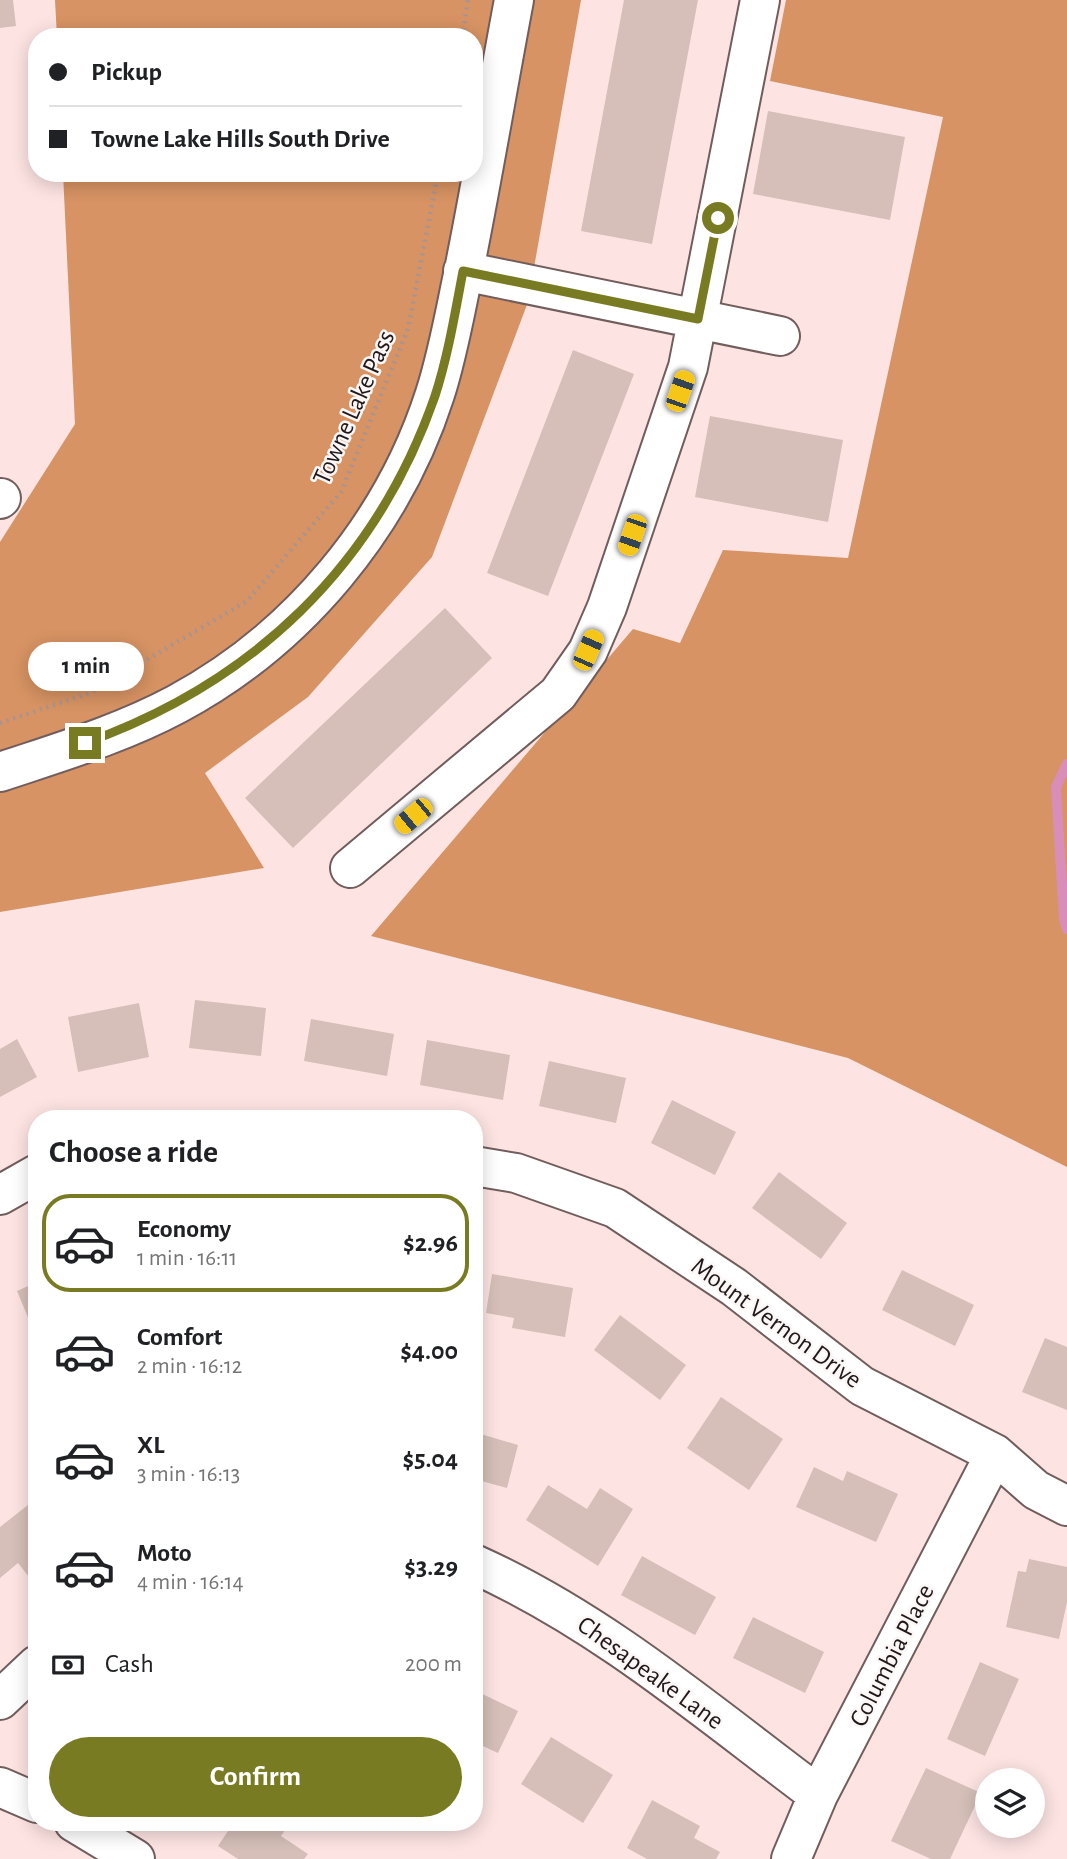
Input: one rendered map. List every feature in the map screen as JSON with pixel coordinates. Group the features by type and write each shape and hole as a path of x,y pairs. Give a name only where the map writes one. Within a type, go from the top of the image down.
{"street":[{"path":"483,165 514,0"},
{"path":"350,869 558,694 588,650 607,607 680,392 698,319 760,0"},
{"path":"0,772 110,734 178,703 255,654 287,627 321,592 351,555 411,454 435,396 480,182"},
{"path":"463,271 780,335"},
{"name":"Mount Vernon Drive","path":"483,1168 516,1173 615,1208 734,1287 862,1386 995,1454 1035,1490 1067,1506"},
{"path":"0,1195 28,1179"},
{"name":"Columbia Place","path":"791,1859 818,1795 995,1454"},
{"name":"Chesapeake Lane","path":"483,1568 557,1605 600,1632 818,1795"},
{"path":"0,1700 28,1674"},
{"path":"0,1787 28,1799"},
{"path":"89,1831 135,1859"}],"path":[{"path":"463,28 468,0"},
{"name":"Towne Lake Pass","path":"0,723 90,693 247,601 341,492 408,329 436,182"}],"shaded area":[{"path":"55,0 581,0 528,302 432,557 308,697 205,773 264,868 0,912 0,542 75,424 63,182 483,182 483,28 57,28"},
{"path":"786,0 1067,0 1067,1167 848,1058 371,936 633,629 680,643 723,550 848,558 943,117 770,81"}],"building":[{"path":"0,0 13,0 16,26 0,28"},
{"path":"624,0 698,0 652,244 581,231"},
{"path":"768,111 905,137 890,220 753,194"},
{"path":"573,350 634,374 548,596 487,573"},
{"path":"710,416 843,440 828,522 695,497"},
{"path":"445,608 492,658 293,848 245,798"},
{"path":"195,1000 266,1008 261,1056 189,1048"},
{"path":"139,1003 149,1057 78,1072 68,1017"},
{"path":"311,1019 394,1034 387,1076 304,1061"},
{"path":"17,1039 37,1077 0,1097 0,1049"},
{"path":"427,1040 510,1055 503,1100 420,1085"},
{"path":"549,1061 626,1078 616,1123 539,1106"},
{"path":"672,1100 736,1132 715,1175 651,1143"},
{"path":"779,1172 847,1223 821,1259 752,1208"},
{"path":"902,1270 974,1305 955,1346 882,1310"},
{"path":"492,1274 573,1288 565,1337 512,1328 514,1318 486,1313"},
{"path":"28,1286 28,1317 17,1291"},
{"path":"620,1315 686,1365 660,1400 594,1350"},
{"path":"1045,1338 1067,1347 1067,1410 1022,1392"},
{"path":"721,1397 783,1439 749,1490 687,1448"},
{"path":"483,1435 518,1445 507,1488 483,1481"},
{"path":"814,1467 843,1481 847,1471 898,1494 876,1542 796,1507"},
{"path":"548,1485 587,1509 600,1488 633,1509 598,1566 526,1520"},
{"path":"28,1505 28,1576 18,1563 0,1578 0,1527"},
{"path":"642,1556 716,1597 695,1635 621,1595"},
{"path":"1029,1559 1067,1567 1067,1602 1059,1639 1006,1627 1018,1571 1026,1572"},
{"path":"753,1617 824,1652 805,1693 733,1658"},
{"path":"980,1662 1019,1679 985,1756 947,1739"},
{"path":"483,1694 518,1711 498,1753 483,1746"},
{"path":"551,1737 613,1775 583,1823 521,1784"},
{"path":"926,1768 975,1790 975,1806 950,1859 931,1859 891,1841"},
{"path":"652,1800 700,1826 694,1838 720,1852 716,1859 647,1859 627,1848"},
{"path":"228,1831 284,1831 281,1836 308,1854 304,1859 238,1859 218,1846"}],"waterway":[{"path":"1067,764 1056,787 1064,919 1067,929"}],"route":[{"path":"85,743 145,720 178,703 255,654 287,627 321,592 351,555 384,504 411,454 435,396 463,271 698,319 718,218"}]}
